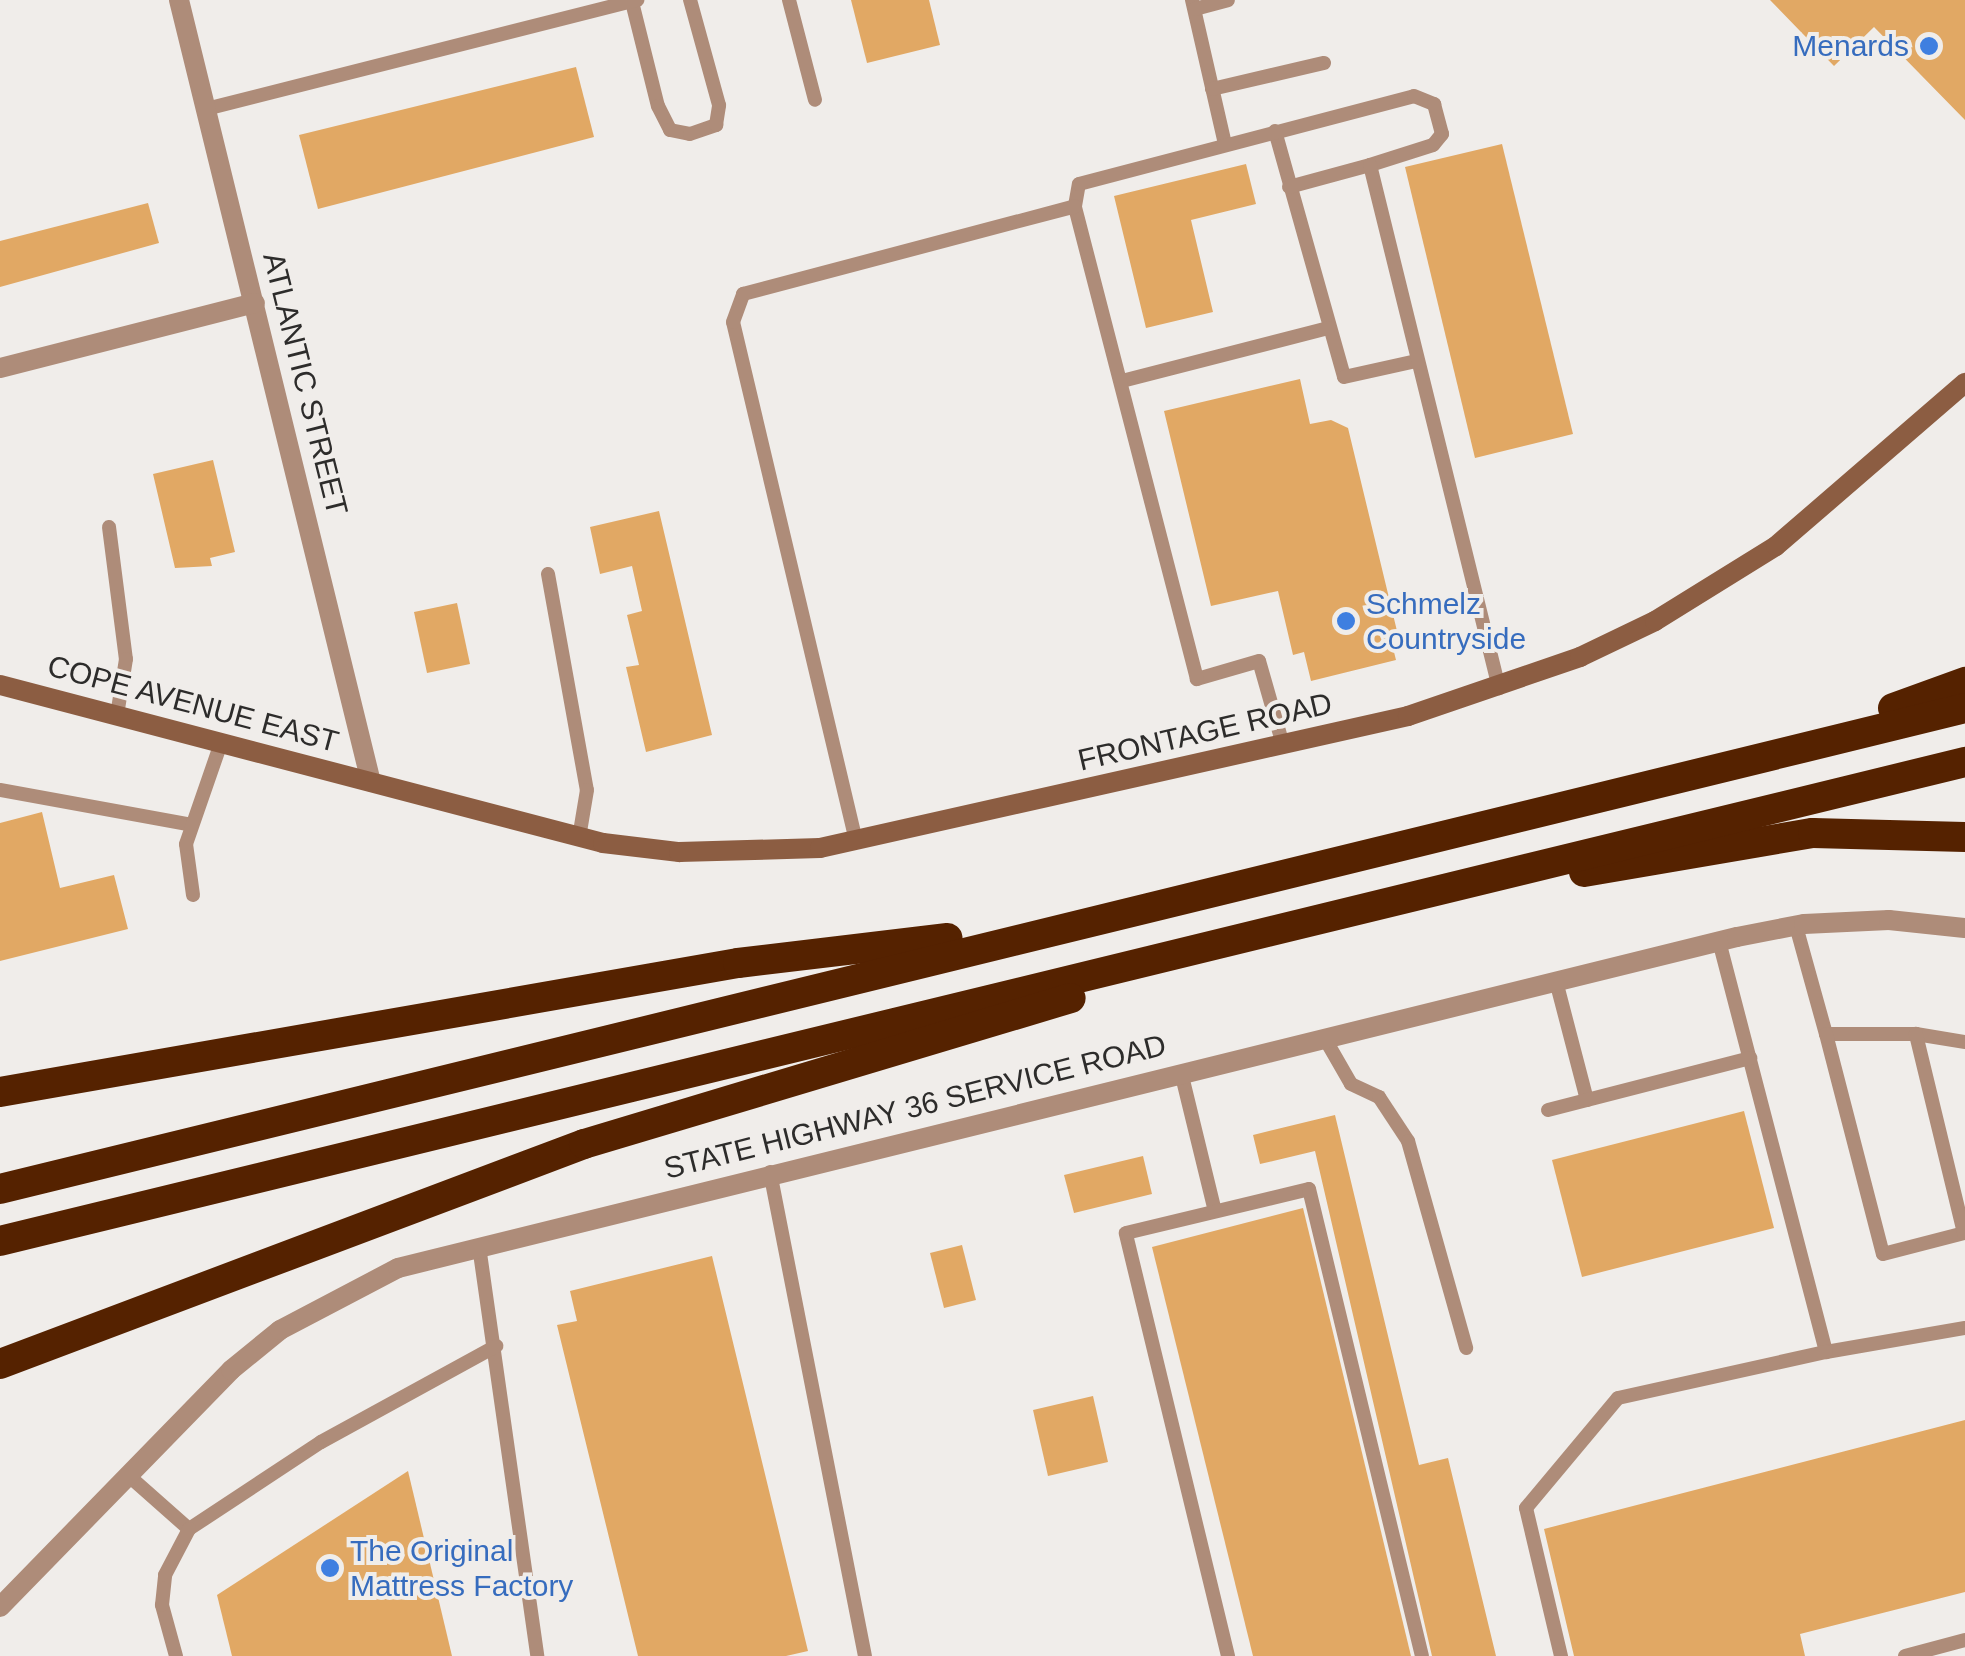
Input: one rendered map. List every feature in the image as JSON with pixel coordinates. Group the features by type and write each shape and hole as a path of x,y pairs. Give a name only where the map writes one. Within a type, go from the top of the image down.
{"highway":[{"path":"1726,767 1965,682"},
{"path":"0,1188 1965,708"},
{"path":"0,1241 1965,762"},
{"path":"1403,898 1814,833 1965,837"},
{"path":"0,1364 584,1144 1332,915"},
{"path":"0,1092 738,963 1075,924"}],"street":[{"name":"ATLANTIC STREET","path":"179,0 371,782"},
{"path":"0,368 255,303"},
{"name":"FRONTAGE ROAD","path":"371,782 579,838 679,852 756,853 856,841 1282,745 1499,688 1580,658 1722,582 1841,495 1965,382"},
{"name":"COPE AVENUE EAST","path":"0,685 371,782"},
{"name":"STATE HIGHWAY 36 SERVICE ROAD","path":"0,1607 231,1370 280,1330 398,1268 770,1172 1719,941 1796,926 1890,920 1965,928"}],"lane":[{"path":"206,108 634,1 658,106 670,130 690,134 716,124 718,105 690,0"},
{"path":"789,0 815,100"},
{"path":"1225,144 1194,4 1228,0"},
{"path":"1212,88 1324,63"},
{"path":"1282,745 1260,661 1197,678 1075,206 1079,184 1414,96 1434,104 1442,134 1433,145 1289,187"},
{"path":"1275,130 1344,377 1416,361"},
{"path":"1370,165 1499,688"},
{"path":"856,841 734,322 744,294 1075,206"},
{"path":"1122,381 1328,328"},
{"path":"109,527 126,659 117,716"},
{"path":"548,574 587,790 579,838"},
{"path":"192,895 186,844 221,743"},
{"path":"0,790 192,825"},
{"path":"1796,926 1883,1254 1964,1233 1916,1034"},
{"path":"1719,941 1826,1352"},
{"path":"1556,981 1587,1100"},
{"path":"1826,1034 1916,1034 1965,1042"},
{"path":"1324,1037 1351,1084 1379,1097 1408,1141 1466,1348"},
{"path":"1548,1110 1750,1058"},
{"path":"1182,1072 1215,1211"},
{"path":"770,1172 866,1656"},
{"path":"1228,1656 1126,1233 1309,1189 1422,1656"},
{"path":"479,1246 537,1656"},
{"path":"1561,1656 1526,1508 1618,1398 1826,1352 1965,1328"},
{"path":"176,1656 162,1605 165,1575 189,1529 321,1442 496,1346"},
{"path":"129,1476 189,1529"},
{"path":"1905,1656 1965,1640"}],"building":[{"path":"851,0 929,0 940,45 867,63"},
{"name":"Menards","path":"1770,0 1965,0 1965,120 1874,27 1834,66"},
{"path":"576,67 594,137 318,209 299,135"},
{"path":"1502,144 1573,434 1475,458 1405,167"},
{"path":"1246,164 1256,204 1191,220 1213,312 1146,328 1114,196"},
{"path":"148,203 159,243 0,287 0,241"},
{"path":"1300,379 1310,424 1331,420 1348,428 1397,631 1389,632 1396,660 1311,681 1304,652 1293,655 1278,591 1211,606 1164,411"},
{"path":"213,460 235,552 210,558 212,566 175,568 153,474"},
{"path":"659,511 712,735 646,752 626,667 639,665 627,615 642,611 632,566 600,574 590,527"},
{"path":"457,603 470,664 427,673 414,612"},
{"path":"42,812 60,888 114,875 128,929 0,961 0,823"},
{"path":"1744,1111 1774,1228 1582,1277 1552,1160"},
{"path":"1335,1115 1419,1465 1448,1458 1496,1656 1432,1656 1315,1151 1260,1164 1253,1135"},
{"path":"1143,1156 1152,1194 1074,1213 1064,1175"},
{"path":"1303,1208 1411,1656 1253,1656 1152,1247"},
{"path":"962,1245 976,1300 944,1308 930,1253"},
{"path":"712,1256 808,1651 786,1656 638,1656 557,1325 577,1321 570,1291"},
{"path":"1093,1396 1108,1462 1048,1476 1033,1410"},
{"path":"1965,1420 1965,1592 1800,1634 1805,1656 1574,1656 1544,1529"},
{"path":"408,1471 452,1656 232,1656 217,1595"}],"place":[{"name":"Menards","path":"1929,46"},
{"name":"Schmelz Countryside","path":"1346,621"},
{"name":"The Original Mattress Factory","path":"330,1568"}]}
